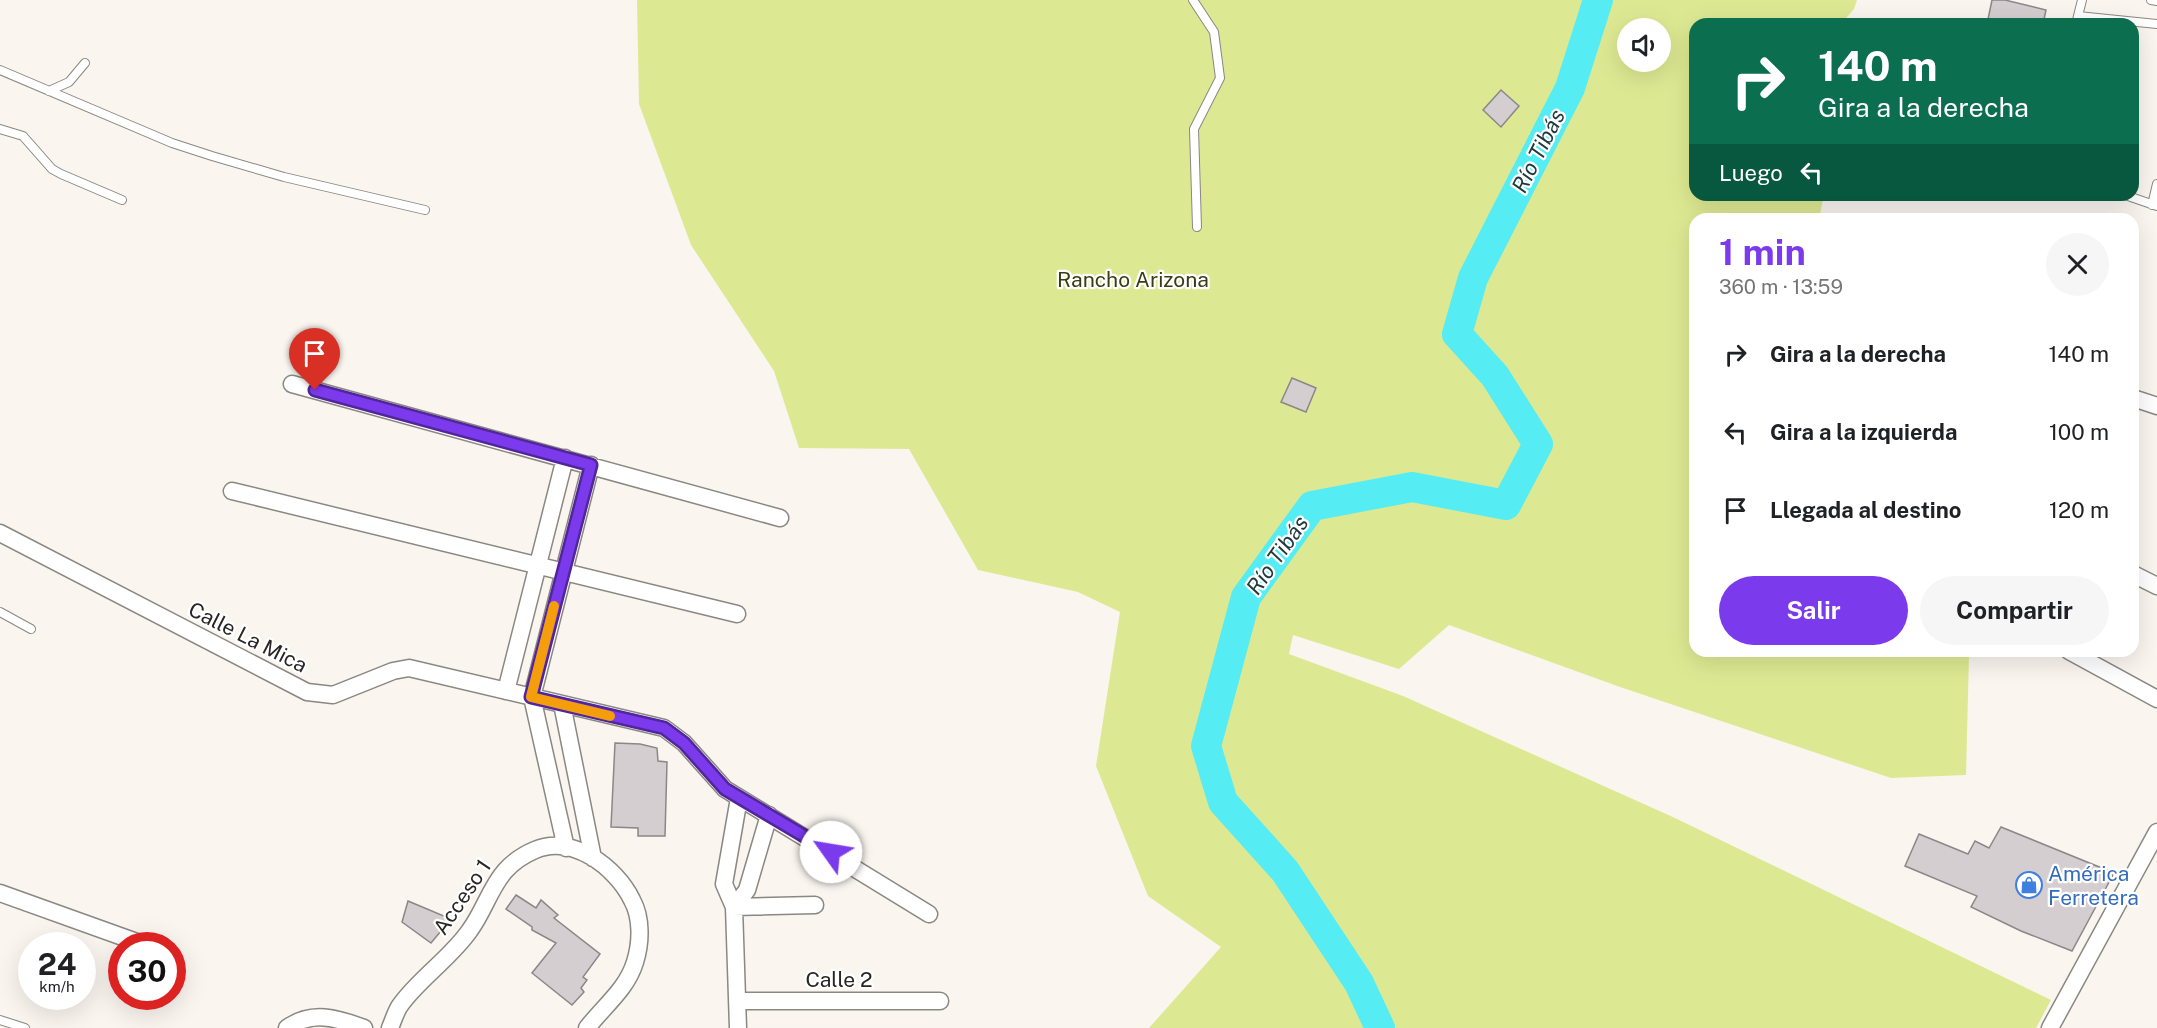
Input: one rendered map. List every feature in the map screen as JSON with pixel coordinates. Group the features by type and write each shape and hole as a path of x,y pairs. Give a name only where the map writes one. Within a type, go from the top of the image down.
{"street":[{"path":"292,384 780,518"},
{"path":"2139,400 2157,406"},
{"path":"506,691 565,458"},
{"path":"566,848 531,697 591,465"},
{"path":"232,491 737,614"},
{"name":"Calle La Mica","path":"0,532 307,692 333,695 393,671 409,668 664,728 684,743 725,789 929,914"},
{"path":"2139,577 2157,586"},
{"path":"2080,657 2157,699"},
{"path":"562,704 593,858"},
{"path":"738,1028 734,907 724,884 739,798"},
{"path":"734,907 747,890 769,815"},
{"path":"2050,1028 2157,832"},
{"name":"Acceso 1","path":"390,1028 400,1007 470,930 504,872 525,855 551,846 566,848 593,858 621,882 633,901 640,940 630,975 609,1004 587,1028"},
{"path":"0,893 109,932"},
{"path":"734,907 815,905"},
{"name":"Calle 2","path":"738,1001 940,1001"},
{"path":"287,1028 301,1020 321,1016 363,1028"}],"lane":[{"path":"1193,0 1214,32 1220,78 1194,129 1197,227"},
{"path":"2078,18 2082,0"},
{"path":"2151,0 2157,1"},
{"path":"2139,23 2157,24"},
{"path":"49,91 69,82 85,63"},
{"path":"0,70 172,143 284,177 425,210"},
{"path":"0,129 23,136 52,169 122,200"},
{"path":"2139,200 2155,205 2157,184"},
{"path":"0,612 31,629"},
{"path":"0,1020 25,1028"}],"green space":[{"name":"Rancho Arizona","path":"637,0 1857,0 1854,9 1846,18 1689,18 1689,201 1823,201 1820,213 1689,213 1689,657 1969,657 1966,775 1891,778 1620,687 1449,625 1399,669 1293,635 1289,654 1403,696 1675,818 2051,1000 2036,1028 1149,1028 1221,947 1148,896 1096,766 1120,612 1078,592 978,570 909,449 799,448 774,371 691,245 639,104"}],"building":[{"path":"1992,0 2005,0 2046,10 2044,18 1988,18"},
{"path":"1501,90 1519,106 1501,127 1483,110"},
{"path":"1292,378 1316,388 1306,412 1281,402"},
{"path":"615,743 640,744 657,748 658,761 667,762 665,836 638,836 638,828 611,827"},
{"name":"América Ferretera","path":"2001,827 2114,873 2072,951 2021,931 1971,907 1977,896 1905,866 1919,834 1968,854 1975,841 1989,848"},
{"path":"516,895 536,908 541,900 558,915 554,918 600,954 583,977 587,980 581,988 584,992 572,1005 532,973 556,943 532,930 532,927 506,909"},
{"path":"408,901 451,919 431,943 402,922"}],"waterway":[{"name":"Río Tibás","path":"1380,1028 1359,983 1285,871 1223,802 1206,746 1246,597 1312,506 1412,487 1506,505 1538,444 1495,376 1457,334 1473,278 1570,88 1598,0"}],"slow traffic":[{"path":"554,606 531,697 610,716"}],"place":[{"name":"América Ferretera","path":"2029,885"}],"route":[{"path":"315,390 591,465 531,697 664,728 684,743 725,789 831,852"}]}
